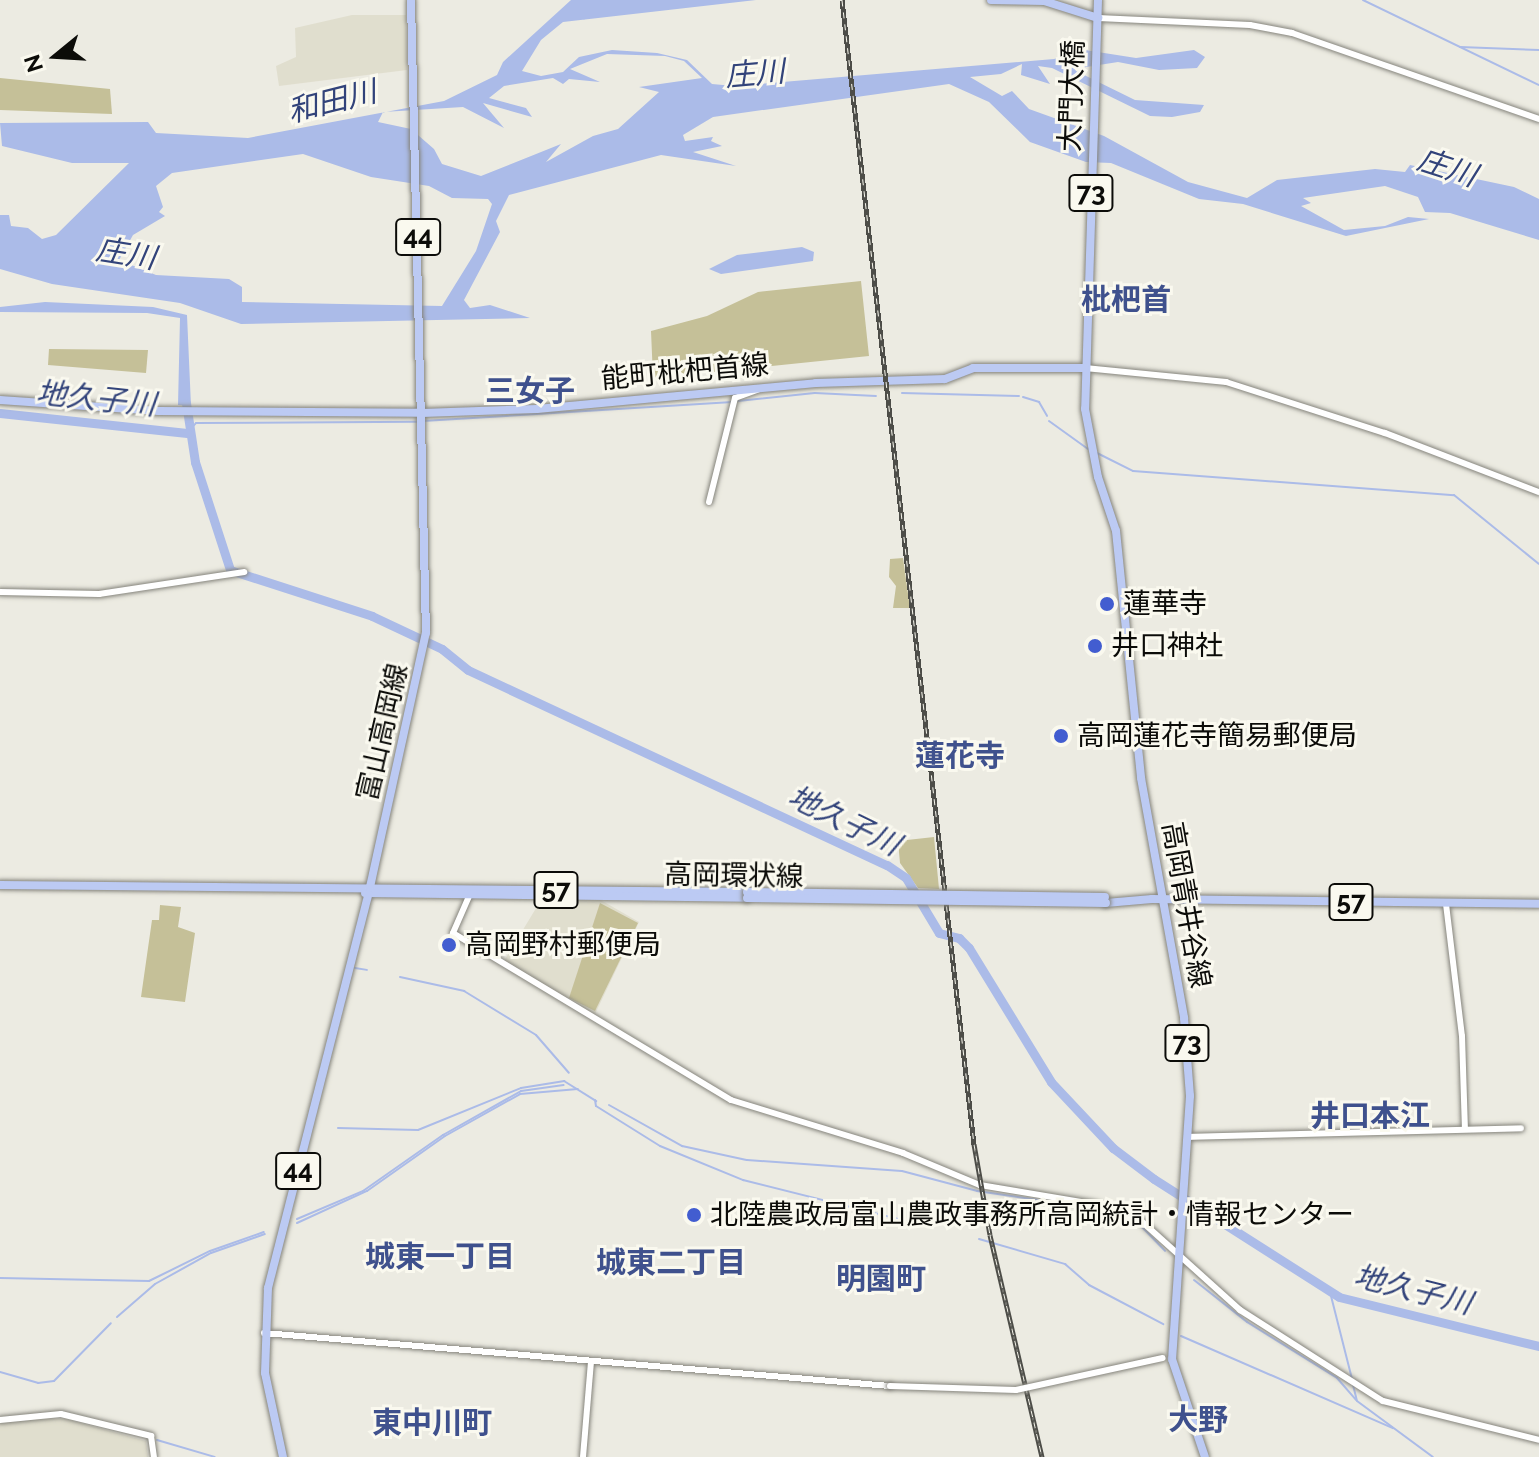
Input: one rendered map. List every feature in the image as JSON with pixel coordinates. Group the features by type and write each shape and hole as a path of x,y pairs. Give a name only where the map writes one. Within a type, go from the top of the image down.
{"main road":[{"name":"富山高岡線","path":"283,1457 265,1373 264,1333 268,1288 369,891 425,650 411,0"},
{"path":"991,0 1044,1 1098,22"},
{"name":"73","path":"1098,2 1098,22"},
{"name":"大門大橋","path":"1086,364 1098,22"},
{"name":"能町枇杷首線","path":"0,400 167,411 422,415 537,409 762,387 945,379 973,368 1086,364"},
{"name":"高岡青井谷線","path":"1086,364 1089,439 1116,531 1141,778 1189,1061 1185,1188 1167,1359 1205,1457"},
{"name":"高岡環状線","path":"0,885 1539,904"}],"street":[{"path":"1098,22 1250,25 1292,33 1539,119"},
{"path":"1086,364 1226,382 1359,423 1539,492"},
{"path":"709,502 734,400 762,387"},
{"path":"0,592 99,594 244,572"},
{"path":"470,892 453,933 731,1100 903,1153 980,1185 1094,1204 1139,1219 1178,1260 1240,1310 1356,1385 1388,1402 1539,1440"},
{"path":"1446,904 1462,1036 1465,1129"},
{"path":"1187,1137 1521,1128"},
{"path":"264,1333 890,1386 1016,1390 1167,1359"},
{"path":"583,1457 591,1361"},
{"path":"0,1420 61,1414 151,1436 154,1457"}],"shaded area":[{"path":"352,15 406,15 407,70 279,86 276,66 296,57 295,28"},
{"path":"0,78 110,89 112,114 0,110"},
{"path":"861,281 869,356 653,378 651,331 707,316 758,292"},
{"path":"49,349 148,350 146,373 48,365"},
{"path":"903,558 910,608 893,608 896,586 889,577 890,559"},
{"path":"934,837 939,889 918,888 900,863 898,841"},
{"path":"599,899 639,922 595,1014 504,961 541,900"},
{"path":"600,903 638,923 595,1011 569,998"},
{"path":"160,905 181,907 178,927 195,933 185,1002 141,997 152,920 159,920"},
{"path":"21,1418 66,1419 146,1441 148,1457 0,1457 0,1423"}],"water":[{"path":"571,0 756,0 563,22 541,40 522,71 541,76 563,72 579,57 612,50 657,53 687,60 712,84 734,86 1054,59 1085,50 1136,58 1194,50 1205,57 1197,68 1159,70 1118,62 1080,68 1074,58 1066,58 1076,71 1135,100 1204,105 1200,112 1172,117 1150,116 1052,68 1038,66 1050,84 1021,75 1022,64 1001,74 970,77 1002,96 1012,91 1029,109 1104,136 1188,182 1247,198 1277,180 1375,169 1405,172 1410,165 1514,187 1539,199 1539,240 1450,213 1425,212 1418,197 1385,186 1303,198 1311,203 1301,206 1344,230 1385,226 1408,217 1429,219 1346,236 1243,204 1199,199 1111,163 1086,162 1030,142 989,102 949,84 713,117 683,135 685,141 713,137 711,141 722,146 693,152 736,166 661,155 509,195 496,221 500,232 464,300 470,308 490,305 530,318 241,324 180,303 52,284 0,269 0,215 9,215 11,226 28,228 42,239 56,235 129,163 72,163 2,146 0,123 148,122 156,133 248,138 383,113 378,122 411,129 434,149 442,164 481,176 561,144 546,162 593,136 618,129 659,92 639,87 702,78 684,61 665,56 607,54 570,69 600,82 569,79 563,84 553,78 504,86 489,98 526,108 532,117 483,103 504,128 463,107 387,112 444,101 497,75 503,62","holes":["303,154 371,177 429,186 452,198 488,199 492,204 476,251 442,306 242,302 242,287 229,279 156,275 119,260 133,235 165,216 159,212 163,207 156,186 172,173"]},
{"path":"802,247 814,252 813,261 721,274 709,269 737,255"},
{"path":"45,302 153,307 187,315 191,406 178,405 180,318 147,313 0,312 0,307"}],"waterway":[{"path":"1363,0 1539,85"},
{"path":"1460,47 1539,50"},
{"path":"738,401 815,393 876,396"},
{"path":"902,393 1019,396"},
{"path":"1023,397 1039,402 1047,416"},
{"path":"423,421 732,402"},
{"name":"地久子川","path":"186,403 195,462 230,570 372,616 442,649 468,670 887,865 906,878 939,933 959,938 969,948 1051,1082 1113,1148 1154,1179 1339,1297 1539,1346"},
{"name":"地久子川","path":"0,413 187,433"},
{"path":"1049,421 1088,449"},
{"path":"187,433 196,423 417,422"},
{"path":"1097,453 1133,471 1454,495 1539,564"},
{"path":"355,968 367,970"},
{"path":"400,977 464,991 536,1035 569,1073"},
{"path":"338,1128 418,1130 521,1088 564,1081 596,1101"},
{"path":"297,1219 363,1191 443,1135 521,1091 564,1085"},
{"path":"297,1223 367,1191 445,1136 520,1094 578,1089"},
{"path":"595,1100 596,1106 660,1146 743,1180 910,1222"},
{"path":"609,1105 682,1146 747,1160 902,1171 977,1191 1094,1208 1140,1225 1165,1251"},
{"path":"0,1278 149,1281 210,1251 264,1232"},
{"path":"117,1317 155,1284 211,1253 265,1234"},
{"path":"979,1239 1065,1264 1089,1285 1163,1324"},
{"path":"1194,1280 1247,1322 1337,1378 1356,1400"},
{"path":"1330,1292 1352,1379"},
{"path":"0,1372 38,1383 54,1381 111,1323"},
{"path":"1181,1336 1393,1428"},
{"path":"1353,1385 1357,1401 1433,1457"},
{"path":"157,1440 215,1457"}],"railway":[{"path":"842,0 974,1144 990,1235 1042,1457"}],"place":[{"name":"蓮華寺","path":"1107,604"},
{"name":"井口神社","path":"1095,646"},
{"name":"高岡蓮花寺簡易郵便局","path":"1061,736"},
{"name":"高岡野村郵便局","path":"449,945"},
{"name":"北陸農政局富山農政事務所高岡統計・情報センター","path":"694,1215"}],"district":[{"name":"枇杷首","path":"1126,300"},
{"name":"三女子","path":"530,391"},
{"name":"蓮花寺","path":"960,756"},
{"name":"井口本江","path":"1370,1116"},
{"name":"城東一丁目","path":"440,1257"},
{"name":"城東二丁目","path":"671,1263"},
{"name":"明園町","path":"881,1279"},
{"name":"大野","path":"1198,1420"},
{"name":"東中川町","path":"432,1423"}],"water label":[{"name":"庄川","path":"755,74"},
{"name":"和田川","path":"332,102"},
{"name":"庄川","path":"1447,168"},
{"name":"庄川","path":"126,254"}]}
